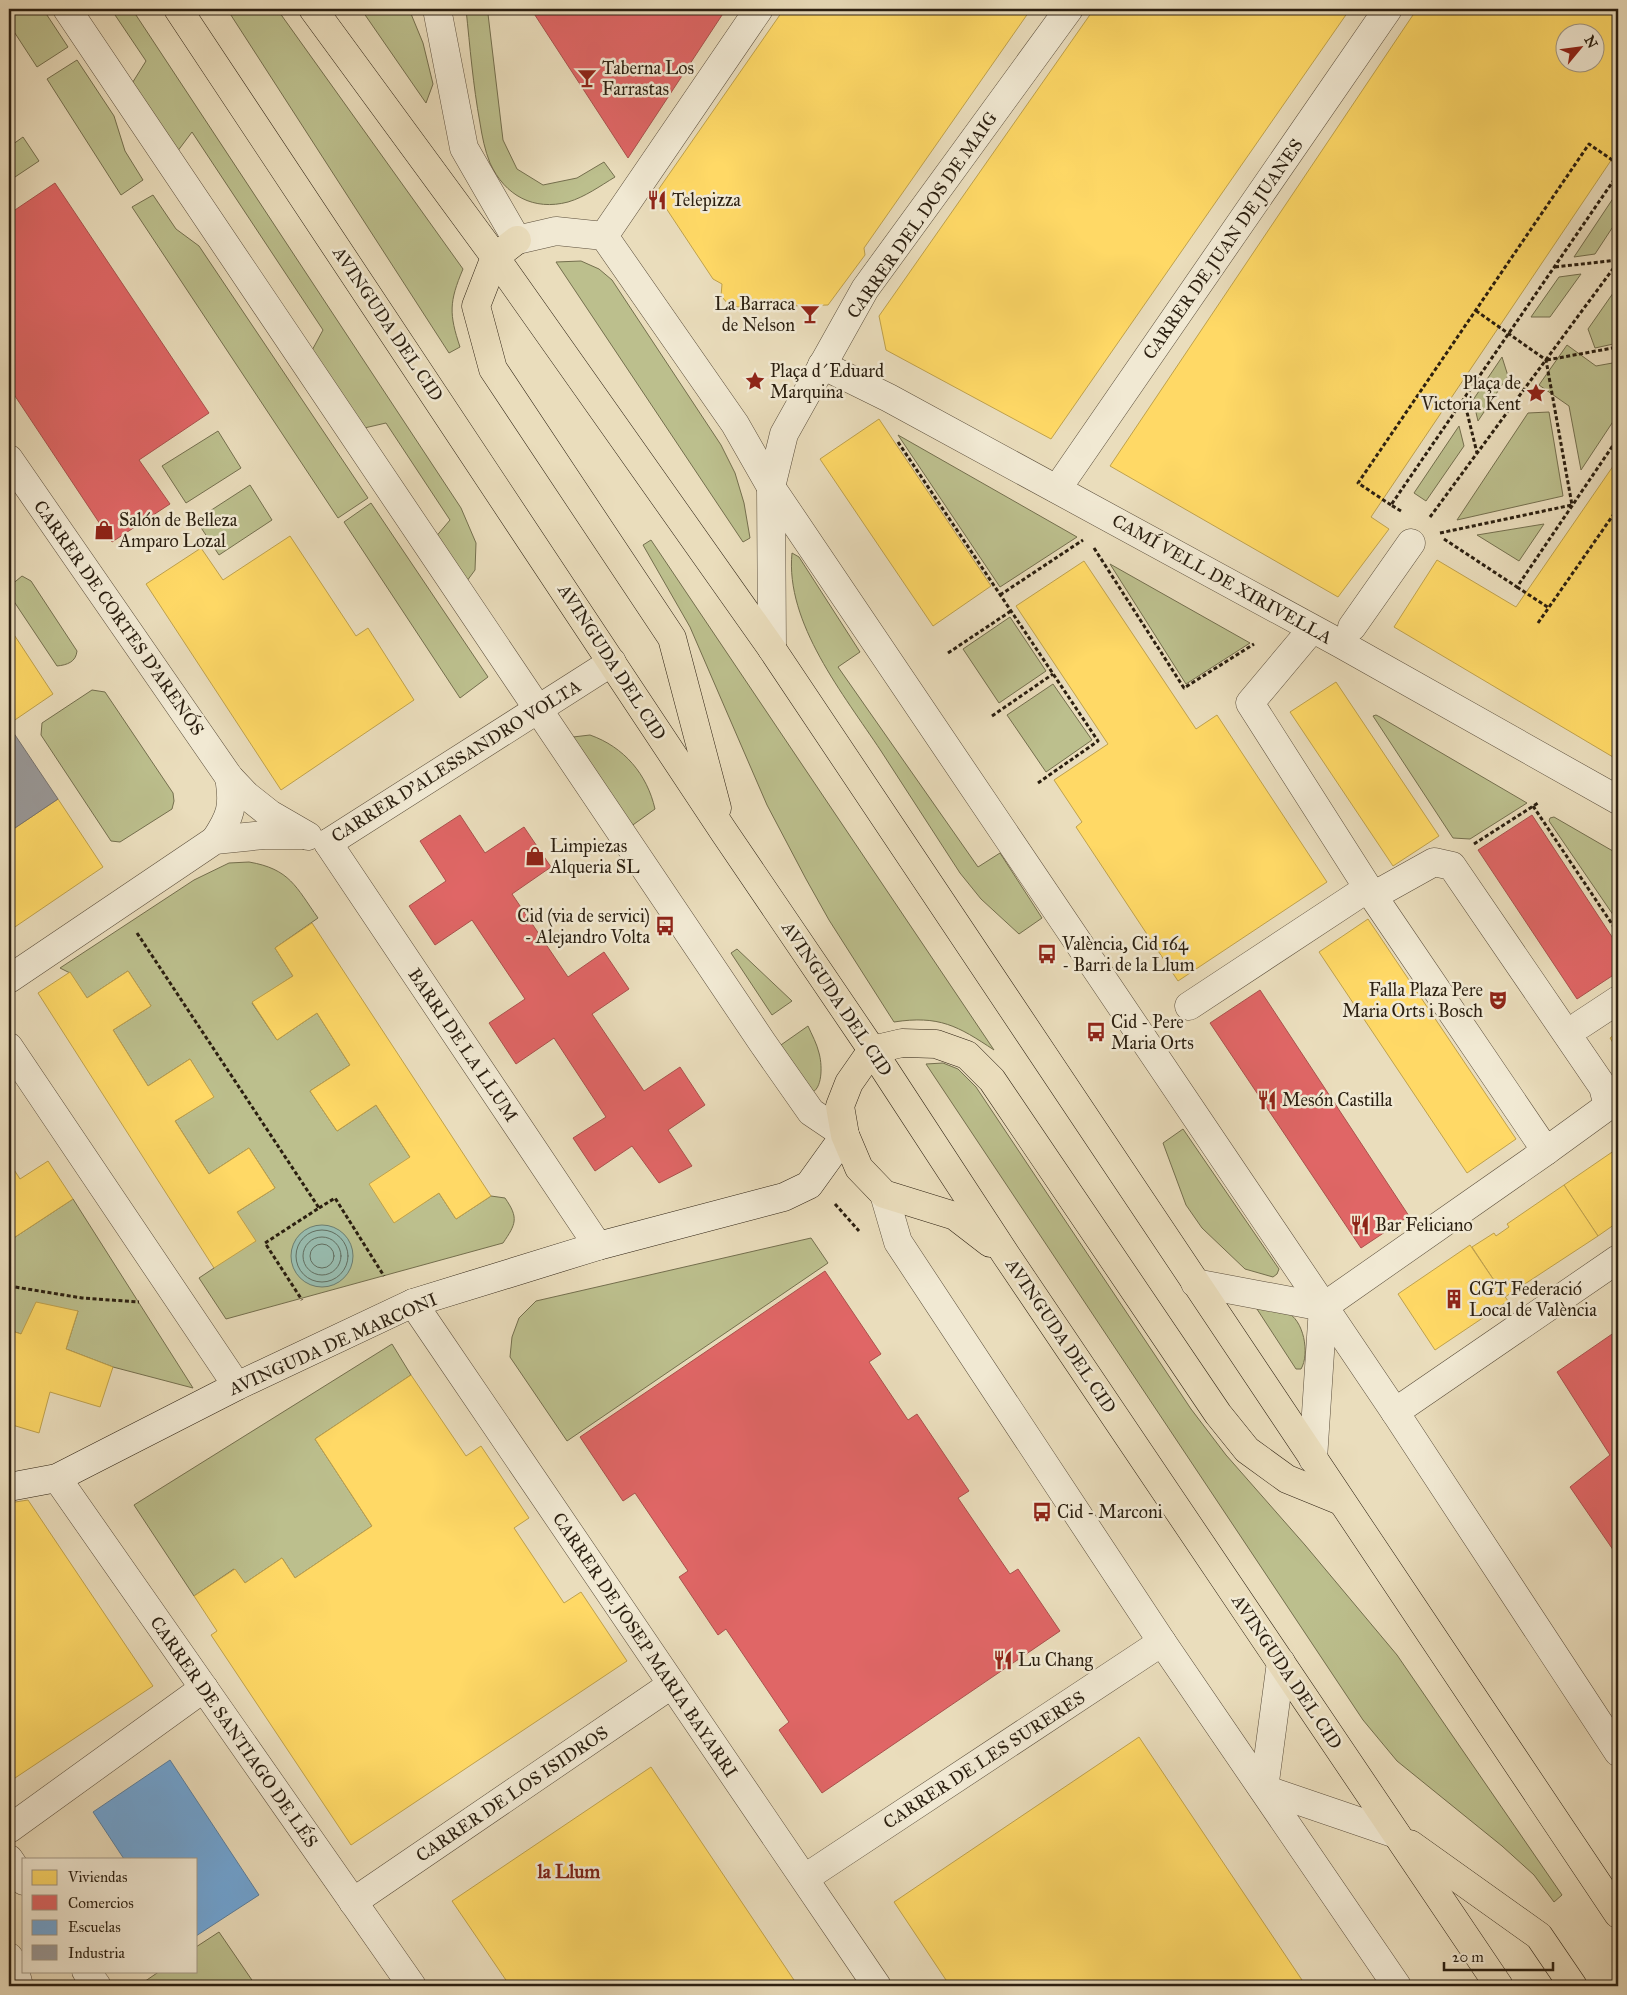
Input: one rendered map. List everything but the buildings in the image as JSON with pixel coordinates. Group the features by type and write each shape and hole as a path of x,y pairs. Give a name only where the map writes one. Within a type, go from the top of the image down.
{"main road":[{"name":"AVINGUDA DEL CID","path":"178,9 724,832 872,1050 1006,1255 1499,1986"},
{"path":"313,9 495,257 772,649 1618,1914"},
{"path":"517,240 495,257 476,306 493,369 672,638 724,832"},
{"path":"1006,1255 955,1216 884,1194 859,1168 845,1135 840,1106 848,1083 872,1050 902,1043 936,1044 967,1055 992,1080 1214,1407 1247,1450 1287,1479 1341,1501"},
{"path":"1396,1834 1539,1936 1573,1986"}],"street":[{"path":"67,9 811,1112 845,1135"},
{"path":"437,9 464,148 517,240 556,231 604,236 735,424 771,487 1394,1412 1618,1752"},
{"path":"604,236 759,9"},
{"name":"CARRER DEL DOS DE MAIG","path":"772,649 771,487 784,434 866,289 1069,9"},
{"name":"CARRER DE JUAN DE JUANES","path":"1057,489 1388,9"},
{"name":"CAMÍ VELL DE XIRIVELLA","path":"822,365 889,398 1057,489 1618,800"},
{"name":"CARRER DE CORTES D'ARENÓS","path":"9,459 229,777 246,795 270,814 318,839"},
{"path":"1352,627 1411,543"},
{"path":"1312,629 1250,703 1371,892 1546,1151"},
{"name":"CARRER D'ALESSANDRO VOLTA","path":"9,978 215,840 264,835 318,839 539,708 612,662"},
{"name":"CARRER DE CORTES D'ARENÓS","path":"215,840 228,821 232,797 229,777"},
{"name":"BARRI DE LA LLUM","path":"318,839 598,1246"},
{"path":"1189,1006 1371,892 1434,862 1452,866 1603,1087 1608,1106 1323,1308 1195,1283"},
{"path":"1580,1025 1618,1000"},
{"path":"9,1047 237,1386"},
{"name":"AVINGUDA DE MARCONI","path":"9,1487 57,1478 237,1386 413,1303 598,1246 784,1198 809,1185 845,1135"},
{"path":"884,1194 898,1242 1162,1642 1397,1986"},
{"path":"1394,1412 1618,1259"},
{"name":"CARRER DE JOSEP MARIA BAYARRI","path":"413,1303 877,1986"},
{"path":"1313,1459 1323,1308"},
{"name":"CARRER DE SANTIAGO DE LÉS","path":"57,1478 412,1986"},
{"name":"CARRER DE LES SURERES","path":"804,1878 1162,1642"},
{"path":"1264,1789 1281,1662"},
{"name":"CARRER DE LOS ISIDROS","path":"353,1902 671,1685"},
{"path":"9,1829 204,1688"},
{"path":"1264,1789 1396,1834"},
{"path":"9,1859 22,1878"},
{"path":"9,1957 13,1963 19,1986"},
{"path":"87,1972 97,1986"}],"path":[{"path":"1407,515 1358,483 1589,144 1618,164"},
{"path":"1391,505 1618,174"},
{"path":"1554,267 1618,261"},
{"path":"1429,518 1618,261"},
{"path":"1475,310 1546,360 1572,505"},
{"path":"1546,360 1618,347"},
{"path":"1464,400 1477,453"},
{"path":"1516,587 1618,438"},
{"path":"897,440 1098,741 1038,783"},
{"path":"1549,608 1436,534 1572,505"},
{"path":"1538,624 1618,508"},
{"path":"1000,595 1087,537"},
{"path":"1093,545 1184,688 1262,639"},
{"path":"948,653 1011,611"},
{"path":"992,716 1053,674"},
{"path":"1471,846 1538,803"},
{"path":"1533,806 1618,933"},
{"path":"135,930 319,1208"},
{"path":"302,1300 265,1243 335,1198 384,1276"},
{"path":"9,1286 82,1298 142,1302"}],"green space":[{"path":"9,9 43,9 68,47 37,67 9,24"},
{"path":"111,9 132,9 461,508 476,543 475,570 464,585 434,539 450,520 386,423 360,429 310,354 323,330 192,132 177,152 131,85 146,61"},
{"path":"227,9 277,9 463,269 455,290 452,308 452,317 460,347 449,353"},
{"path":"361,9 409,9 423,43 433,84 426,103"},
{"path":"466,9 491,9 488,14 503,140 517,169 543,185 577,178 604,162 615,177 592,191 568,202 544,204 532,202 512,192 496,175 490,163 483,138"},
{"path":"77,60 114,116 125,151 143,180 121,195 47,79"},
{"path":"23,137 39,161 9,181 9,147"},
{"path":"1618,191 1618,219 1595,254 1574,257"},
{"path":"153,195 176,229 199,246 368,498 338,518 132,207"},
{"path":"581,261 599,269 612,280 721,445 735,473 744,503 750,538 743,542 556,262"},
{"path":"1581,274 1550,317 1531,317 1559,277"},
{"path":"1618,286 1618,343 1595,348 1588,329"},
{"path":"1567,345 1596,366 1618,362 1618,414 1581,470 1569,406 1539,385"},
{"path":"1502,357 1508,376 1478,421 1473,400"},
{"path":"1549,412 1563,496 1457,520 1528,413"},
{"path":"1459,426 1464,446 1426,501 1414,493"},
{"path":"218,431 241,468 186,503 162,466"},
{"path":"898,435 1077,537 1000,587"},
{"path":"250,485 272,520 219,555 196,520"},
{"path":"371,503 488,677 460,698 344,522"},
{"path":"1544,524 1519,561 1477,535"},
{"path":"651,540 994,1050 970,1035 947,1024 924,1020 894,1022 829,920 767,805 690,627 643,545"},
{"path":"792,553 799,557 860,652 838,667 978,867 1000,853 1042,918 1019,934 981,899 960,873 820,657 807,632 798,606 792,579"},
{"path":"1110,564 1250,643 1186,684"},
{"path":"22,576 31,581 77,651 75,658 70,662 57,666 9,594 10,586"},
{"path":"1010,617 1046,671 999,703 963,649"},
{"path":"1053,684 1092,740 1046,772 1007,715"},
{"path":"92,690 105,692 173,793 172,809 120,842 111,841 41,735 42,723"},
{"path":"1376,715 1527,803 1470,839 1453,838 1373,716"},
{"path":"590,735 602,740 623,754 640,773 646,784 655,809 630,827 573,737"},
{"path":"1554,817 1618,854 1618,922 1549,821 1550,818"},
{"path":"249,862 274,869 291,881 318,918 275,948 293,976 252,1003 277,1040 317,1013 350,1065 310,1091 337,1131 376,1105 410,1157 394,1222 439,1193 456,1219 491,1196 505,1198 514,1216 514,1221 511,1231 503,1243 226,1319 199,1278 214,1268 237,1212 275,1188 249,1148 209,1174 175,1121 213,1097 190,1059 148,1086 113,1030 151,1006 128,971 87,998 70,973 60,968 194,880 229,863"},
{"path":"737,949 792,1001 772,1015 731,953"},
{"path":"808,1026 817,1046 821,1062 819,1085 813,1092 778,1047"},
{"path":"943,1063 958,1069 976,1087 1191,1409 1226,1455 1305,1545 1397,1655 1562,1895 1554,1902 1534,1875 1502,1846 1397,1761 1363,1720 926,1064"},
{"path":"1183,1129 1279,1269 1273,1277 1245,1269 1202,1228 1186,1205 1163,1143"},
{"path":"73,1199 193,1388 113,1367 66,1349 78,1311 21,1334 9,1330 9,1241"},
{"path":"811,1238 828,1263 567,1441 510,1357 512,1337 519,1318 536,1301"},
{"path":"1255,1306 1286,1312 1297,1322 1304,1338 1305,1346 1304,1363 1301,1369 1296,1369"},
{"path":"392,1344 411,1375 315,1439 372,1526 295,1578 282,1558 245,1583 234,1569 194,1596 134,1505"},
{"path":"219,1932 256,1986 138,1986 159,1972 198,1972 198,1946"}],"water":[{"path":"322,1225 339,1230 344,1234 348,1239 353,1256 348,1273 344,1278 339,1282 322,1287 305,1282 300,1278 296,1273 291,1256 296,1239 300,1234 305,1230"}],"place":[{"name":"Taberna Los Farrastas","path":"587,78"},
{"name":"Telepizza","path":"657,200"},
{"name":"La Barraca de Nelson","path":"810,314"},
{"name":"Plaça d´Eduard Marquina","path":"755,381"},
{"name":"Plaça de Victoria Kent","path":"1536,393"},
{"name":"Salón de Belleza Amparo Lozal","path":"104,530"},
{"name":"Limpiezas Alqueria SL","path":"535,856"},
{"name":"Cid (via de servici) - Alejandro Volta","path":"665,926"},
{"name":"València, Cid 164 - Barri de la Llum","path":"1047,954"},
{"name":"Falla Plaza Pere Maria Orts i Bosch","path":"1498,1000"},
{"name":"Cid - Pere Maria Orts","path":"1096,1032"},
{"name":"Mesón Castilla","path":"1267,1100"},
{"name":"Bar Feliciano","path":"1360,1225"},
{"name":"CGT Federació Local de València","path":"1454,1299"},
{"name":"Cid - Marconi","path":"1042,1512"},
{"name":"Lu Chang","path":"1003,1660"}],"district":[{"name":"la Llum","path":"569,1871"}]}
